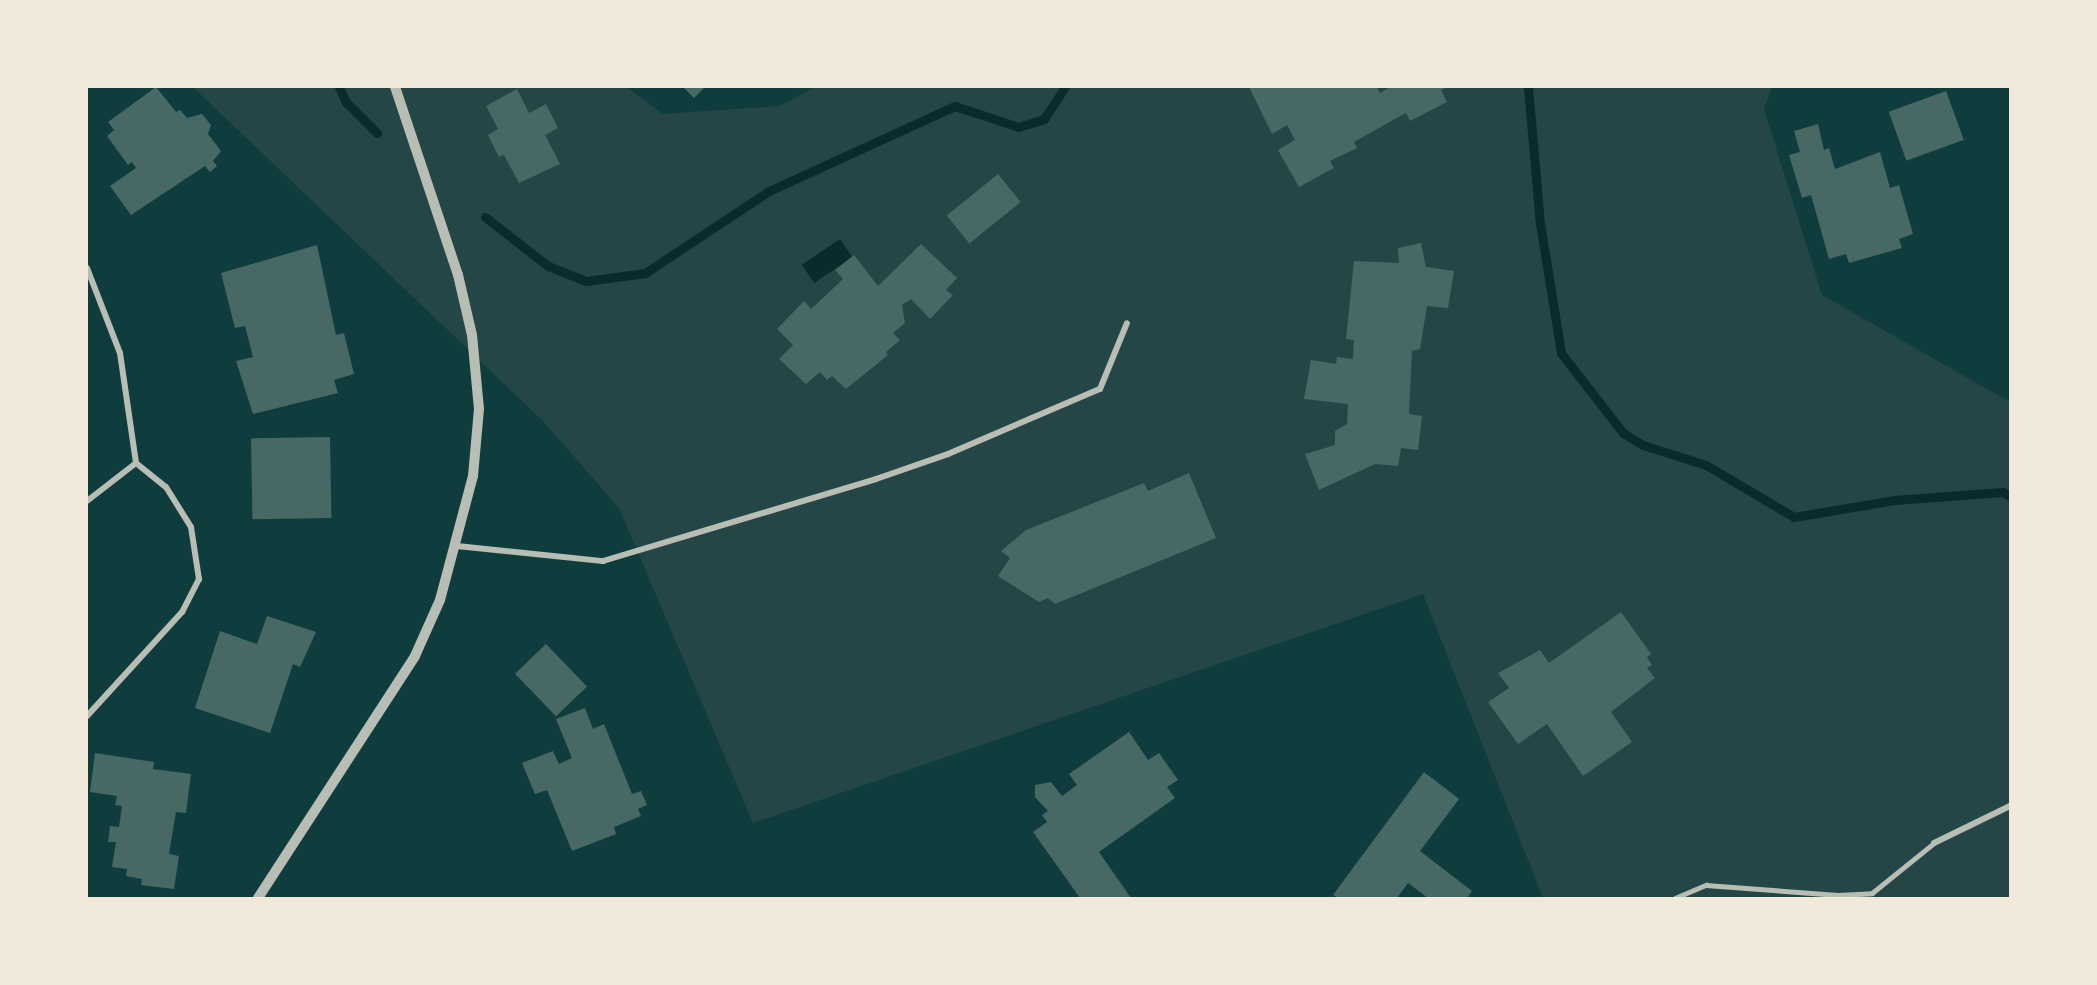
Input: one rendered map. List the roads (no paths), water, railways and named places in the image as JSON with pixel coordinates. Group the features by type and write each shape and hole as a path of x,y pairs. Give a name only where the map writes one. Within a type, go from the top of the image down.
{"street":[{"path":"258,898 415,656 440,600 457,546 473,476 479,409 472,335 458,275 395,87"},
{"path":"87,268 120,353 136,463 166,487 190,526 199,579 182,612 87,716"},
{"path":"457,546 603,561 876,479 948,454 1100,390 1126,323"},
{"path":"87,501 136,463"},
{"path":"1934,843 2010,806"}],"lane":[{"path":"1674,898 1706,885 1838,895 1872,893 1934,843"}],"waterway":[{"path":"339,87 346,102 377,133"},
{"path":"485,217 548,266 586,281 645,273 769,191 955,106 1018,127 1044,119 1065,87"},
{"path":"1528,87 1540,223 1561,353 1623,433 1643,445 1706,465 1794,517 1894,500 2003,492 2010,496"}]}
